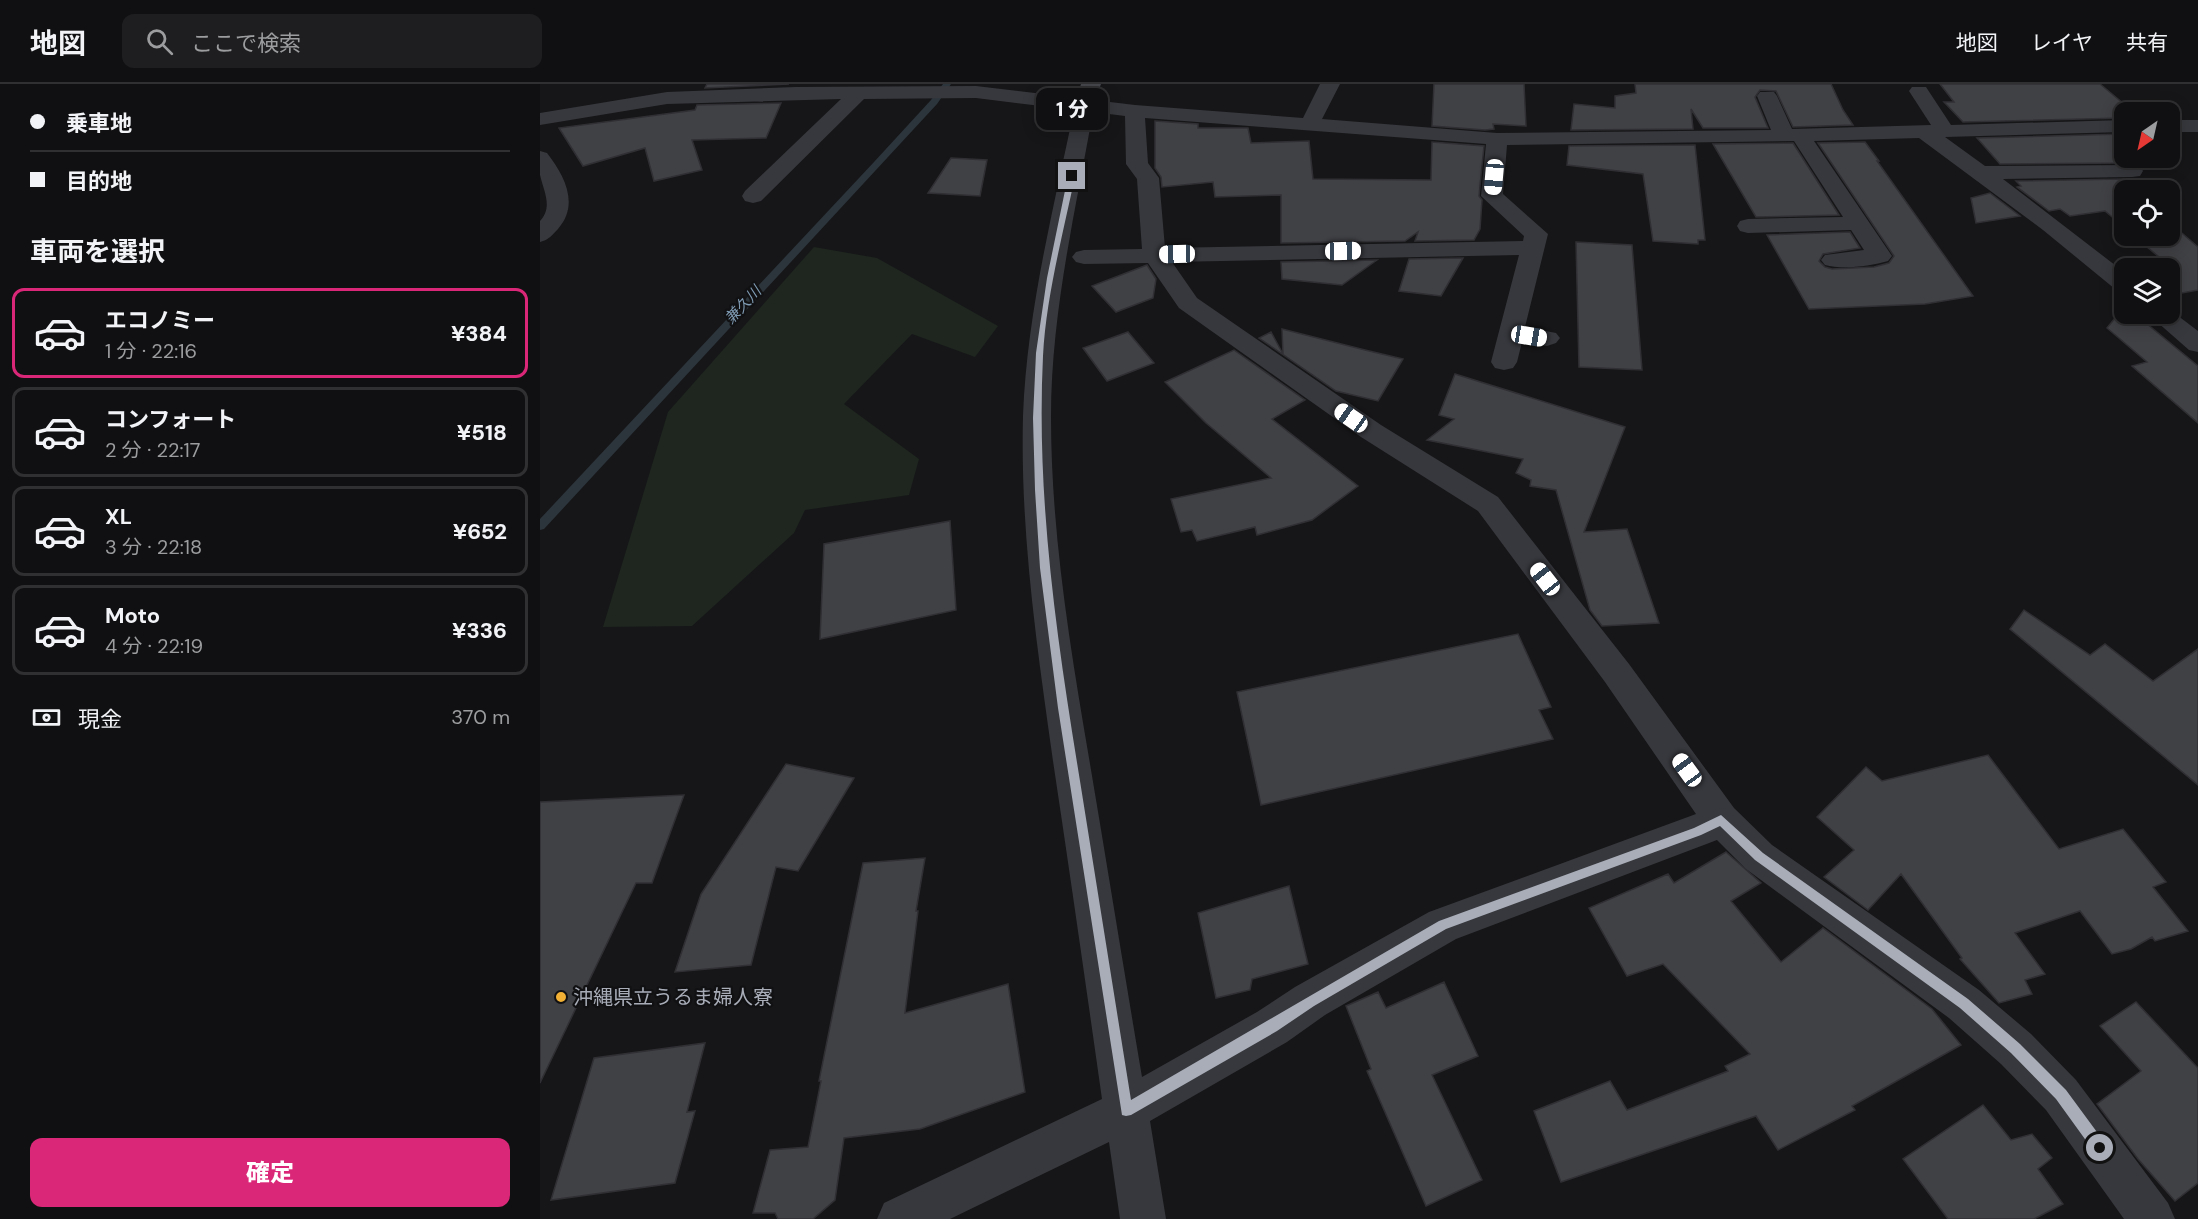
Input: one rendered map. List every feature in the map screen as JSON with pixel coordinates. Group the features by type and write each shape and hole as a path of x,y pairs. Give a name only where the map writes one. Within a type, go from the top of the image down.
{"street":[{"path":"1310,124 1330,84"},
{"path":"540,119 667,98 798,88 859,93 1088,94 1135,111 1497,139 1792,135 2114,126"},
{"path":"1919,91 1934,131 1981,173 2114,276"},
{"path":"753,196 859,93"},
{"path":"1088,94 1051,278 1040,353 1037,418 1039,490 1044,568 1063,708 1143,1219"},
{"path":"1767,96 1792,135 1859,223 1880,256 1833,260"},
{"path":"1135,111 1137,164 1148,178 1154,254 1188,303 1371,431 1488,504 1617,673 1721,820 1759,856 1964,1004 2016,1049 2061,1095 2152,1219"},
{"path":"2180,126 2198,126"},
{"path":"1497,139 1492,196 1536,234 1504,362"},
{"path":"540,157 549,168 557,194 556,216 540,235"},
{"path":"1981,173 2132,171"},
{"path":"1748,226 1859,223"},
{"path":"1084,257 1532,248"},
{"path":"2173,324 2198,344"},
{"path":"1511,333 1547,339"},
{"path":"900,1219 1126,1110 1272,1027 1310,1001 1443,925 1697,832 1721,820"}],"shaded area":[{"path":"814,247 877,258 998,326 975,357 912,334 844,404 919,459 909,495 805,510 794,533 692,626 603,627 668,412"}],"building":[{"path":"707,84 789,84 705,88"},
{"path":"1434,84 1524,84 1526,126 1493,124 1494,129 1485,130 1432,126"},
{"path":"1635,84 1831,84 1853,125 1793,127 1776,91 1760,90 1755,97 1768,128 1703,128 1691,109 1693,129 1571,130 1574,104 1615,108 1615,96 1636,93"},
{"path":"1940,84 2100,84 2122,102 2114,102 2114,118 1963,122 1944,102 1954,102"},
{"path":"781,103 766,138 692,140 702,170 654,181 645,148 583,166 559,128 695,110 697,105"},
{"path":"1155,121 1198,124 1198,128 1248,128 1251,143 1309,141 1313,179 1431,180 1432,142 1484,146 1479,196 1482,200 1480,229 1474,240 1415,241 1418,232 1405,241 1281,243 1281,195 1215,197 1213,182 1162,187 1161,177 1155,168"},
{"path":"2114,134 2114,163 2000,164 1977,138"},
{"path":"1865,142 1973,296 1925,304 1809,309 1767,235 1850,232 1860,248 1823,254 1819,261 1825,267 1832,269 1874,267 1889,263 1894,256 1818,143"},
{"path":"1793,143 1839,215 1756,217 1713,144"},
{"path":"1695,145 1705,240 1698,240 1698,244 1653,241 1643,174 1567,165 1569,146"},
{"path":"951,158 987,160 980,196 928,193"},
{"path":"2124,179 2114,180 2114,219 2105,211 2070,216 2060,209 2049,211 2017,187 2021,186 2016,181"},
{"path":"1990,193 2020,216 1976,223 1971,198"},
{"path":"2180,231 2198,247 2198,290 2180,293 2180,258 2160,258 2146,246 2180,246"},
{"path":"1576,242 1632,245 1642,370 1579,367"},
{"path":"1463,258 1441,296 1399,291 1409,259"},
{"path":"1377,260 1342,285 1282,279 1281,262"},
{"path":"1147,265 1156,279 1153,298 1116,312 1092,286"},
{"path":"2114,319 2114,324 2147,324 2198,366 2198,423 2132,366 2147,362 2107,328"},
{"path":"1282,329 1403,359 1378,401 1336,391 1259,338 1271,332 1283,354"},
{"path":"1128,332 1154,363 1107,381 1083,348"},
{"path":"1234,350 1305,400 1272,419 1358,486 1312,520 1257,535 1255,527 1197,541 1192,530 1181,532 1171,499 1271,478 1206,423 1165,382"},
{"path":"1455,374 1625,427 1584,532 1627,529 1659,623 1602,626 1590,610 1556,490 1530,486 1531,480 1516,473 1523,459 1427,440 1454,419 1439,415"},
{"path":"950,521 956,610 820,639 824,544"},
{"path":"2024,610 2090,655 2105,644 2153,681 2198,649 2198,785 2010,629"},
{"path":"1518,634 1551,707 1539,710 1553,739 1261,805 1237,692"},
{"path":"1988,755 2059,849 2123,829 2166,882 2153,887 2188,931 2155,941 2152,937 2131,949 2112,954 2080,911 2015,933 2045,974 2025,980 2032,994 1999,1003 1960,959 1962,958 1901,874 1868,910 1824,877 1854,850 1817,817 1866,767 1882,781"},
{"path":"786,764 854,778 798,871 776,867 751,965 675,972 701,894"},
{"name":"沖縄県立うるま婦人寮","path":"684,795 652,883 636,883 540,1083 540,802"},
{"path":"1726,852 1761,883 1731,901 1781,962 1823,928 1932,1009 1961,1045 1852,1106 1855,1110 1778,1150 1756,1116 1561,1182 1534,1111 1610,1081 1627,1110 1728,1071 1725,1066 1750,1054 1663,964 1627,976 1589,908 1668,874 1674,883"},
{"path":"925,858 916,911 918,911 905,1013 1008,984 1025,1092 920,1129 844,1138 835,1200 813,1219 778,1219 775,1213 753,1213 770,1150 808,1147 863,863"},
{"path":"1289,886 1308,964 1252,979 1250,990 1216,998 1198,913"},
{"path":"1444,982 1478,1056 1432,1075 1482,1180 1426,1206 1367,1071 1371,1069 1346,1006 1378,992 1386,1008"},
{"path":"2136,1002 2198,1068 2198,1183 2175,1201 2138,1159 2097,1104 2141,1071 2100,1026"},
{"path":"705,1043 687,1112 695,1111 675,1183 551,1200 594,1058"},
{"path":"1983,1105 2011,1140 2032,1134 2052,1158 2038,1169 2063,1204 2034,1219 1948,1219 1903,1159"}],"waterway":[{"name":"兼久川","path":"540,526 877,164 934,102 947,84"}],"place":[{"name":"沖縄県立うるま婦人寮","path":"561,997"}],"route":[{"path":"1072,176 1051,278 1040,353 1037,418 1039,490 1044,568 1063,708 1126,1110 1272,1027 1310,1001 1443,925 1697,832 1721,820 1759,856 1964,1004 2016,1049 2061,1095 2100,1148"}]}
